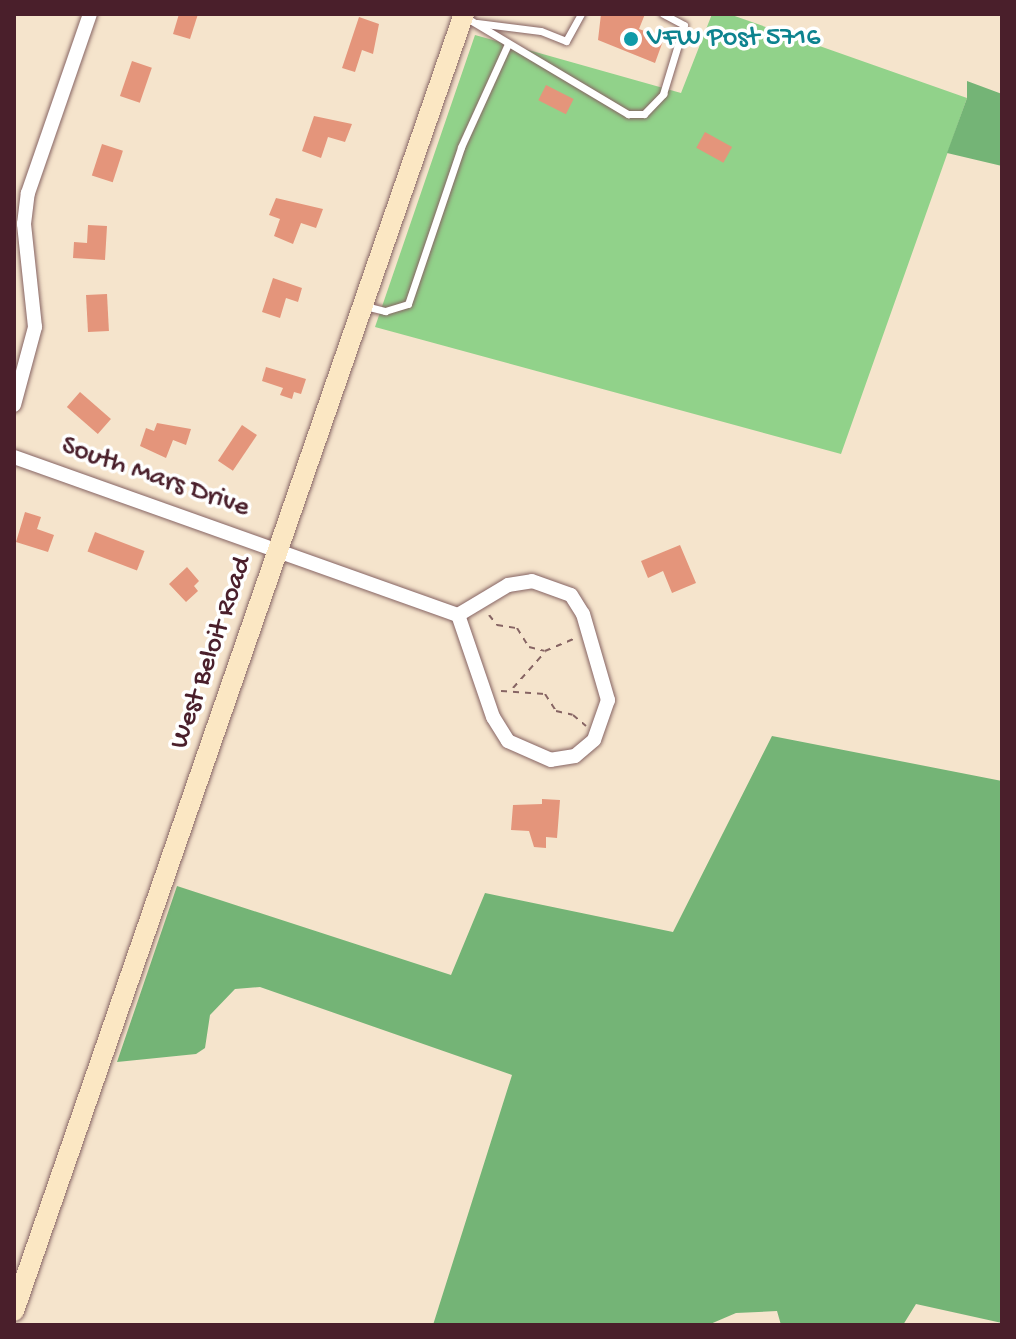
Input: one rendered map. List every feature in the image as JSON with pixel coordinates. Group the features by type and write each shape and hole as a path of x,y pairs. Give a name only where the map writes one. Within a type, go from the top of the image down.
{"main road":[{"name":"West Beloit Road","path":"14,1311 363,306 467,18"}],"street":[{"path":"14,405 35,327 24,224 28,193 90,14"},
{"name":"South Mars Drive","path":"14,457 458,615"},
{"path":"532,581 553,584 571,595 589,635 608,700 598,733 575,756 551,760 529,755 508,741 487,701 458,615 508,585 532,581"}],"lane":[{"path":"467,18 541,31 566,41 581,14"},
{"path":"467,18 597,101 628,114 644,114 663,94 684,25 663,14"},
{"path":"363,306 385,311 408,304 461,147 508,44"}],"path":[{"path":"476,604 492,621 517,628 525,644 545,651 589,635"},
{"path":"487,701 513,688 544,659 545,651"},
{"path":"513,688 545,694 556,711 576,717 598,733"}],"green space":[{"path":"712,14 729,14 967,98 841,454 375,327 475,35 681,93"},
{"path":"967,81 1002,94 1002,166 947,153 967,98"},
{"path":"772,736 1002,781 1002,1323 916,1304 903,1325 781,1325 777,1311 736,1313 708,1325 433,1325 512,1075 260,987 235,989 210,1015 205,1048 196,1054 117,1062 177,886 451,975 485,893 673,932"}],"building":[{"path":"179,14 198,14 190,39 173,34"},
{"name":"VFW Post 5716","path":"601,14 645,14 639,29 664,38 655,63 598,40"},
{"path":"359,17 379,24 373,54 362,50 355,72 342,68"},
{"path":"132,61 152,68 140,103 120,96"},
{"path":"546,85 574,99 566,114 538,100"},
{"path":"314,116 352,124 345,142 328,137 321,158 302,151"},
{"path":"705,132 732,147 723,163 696,148"},
{"path":"102,144 123,151 113,182 92,175"},
{"path":"276,198 323,209 316,228 301,223 293,244 274,236 280,219 269,215"},
{"path":"88,225 107,226 105,260 73,258 74,242 87,243"},
{"path":"273,278 302,288 298,302 286,298 280,318 262,312"},
{"path":"107,294 109,331 88,332 86,295"},
{"path":"266,367 306,379 301,394 294,392 292,399 280,395 283,388 262,381"},
{"path":"80,392 111,419 98,434 67,407"},
{"path":"157,423 191,429 186,445 173,440 166,458 140,446 146,428 154,431"},
{"path":"242,425 257,435 233,471 218,461"},
{"path":"25,512 41,517 37,529 54,535 48,552 16,542"},
{"path":"95,532 144,551 137,571 87,552"},
{"path":"680,545 696,583 672,593 663,571 648,578 641,561"},
{"path":"187,567 199,581 194,586 198,591 186,602 169,584"},
{"path":"542,799 560,800 557,838 546,837 546,848 534,847 529,831 511,830 513,805 542,804"}],"place":[{"name":"VFW Post 5716","path":"631,39"}]}
